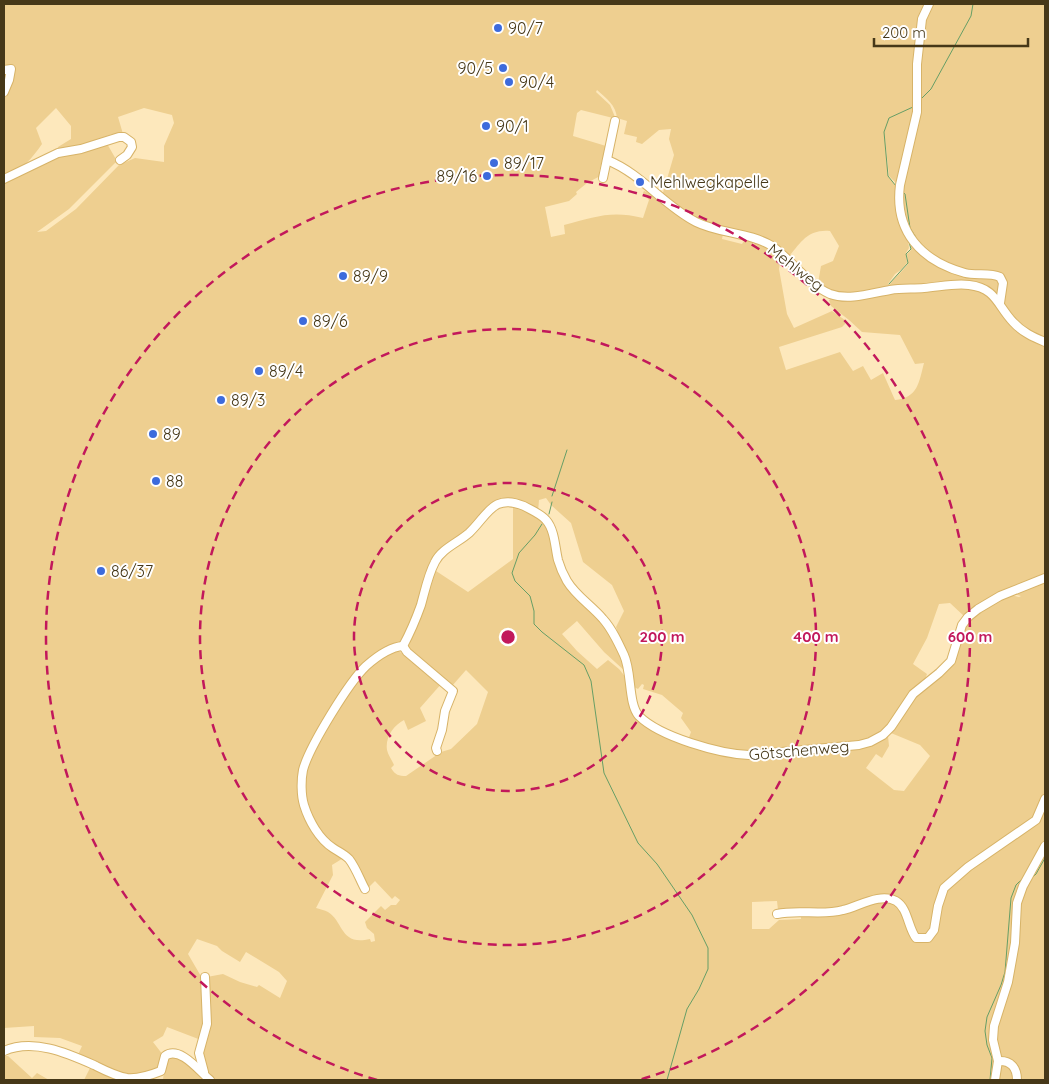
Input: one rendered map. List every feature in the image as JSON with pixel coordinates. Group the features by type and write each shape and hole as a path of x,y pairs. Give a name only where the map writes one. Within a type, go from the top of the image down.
{"street":[{"path":"929,4 922,19 917,64 917,112 900,185 901,219 909,236 921,251 934,261 947,268 966,273 1000,277 1003,283 1000,303"},
{"path":"4,70 11,70 10,80 4,92"},
{"path":"603,178 615,121"},
{"path":"4,178 58,153 81,149 124,137 131,142 132,147 127,155 120,160"},
{"name":"Mehlweg","path":"607,160 627,170 645,183 675,210 698,223 723,232 756,239 775,248 815,284 830,294 858,296 893,290 957,284 983,288 991,292 1009,317 1020,328 1045,342"},
{"name":"Götschenweg","path":"402,646 413,627 436,559 470,532 493,507 502,502 516,503 541,515 548,522 558,560 568,583 604,620 615,636 626,660 635,710 645,720 662,730 690,742 740,755 748,756 850,746 870,742 887,732 913,694 950,661 962,625 972,612 1000,596 1045,578"},
{"path":"365,890 349,860 325,841 312,825 302,798 302,772 312,749 333,712 366,666 386,652 402,646 406,652 453,691 445,711 442,730 436,748 437,751"},
{"path":"777,914 798,910 838,912 874,900 890,899 896,901 901,906 916,938 928,938 934,930 938,906 944,888 968,867 1036,820 1045,799"},
{"path":"995,1080 998,1061 993,1040 994,1026 1008,982 1016,938 1016,909 1023,886 1045,846"},
{"path":"205,977 207,1024 199,1054 208,1078"},
{"path":"4,1051 22,1046 40,1047 74,1056 127,1078 145,1076 161,1071 165,1056 172,1053 195,1065 208,1078"},
{"path":"998,1061 1006,1060 1010,1062 1016,1070 1017,1080"}],"shaded area":[{"path":"4,4 1045,4 1045,577 994,595 965,617 950,603 939,604 927,638 913,664 927,674 924,682 915,689 883,733 872,739 857,743 737,753 688,740 691,732 681,718 683,713 662,695 643,689 644,685 642,684 638,689 632,686 629,667 616,627 624,611 612,585 583,562 571,523 546,498 539,500 538,512 516,501 499,502 486,511 460,538 431,563 410,629 396,646 367,664 355,676 313,743 316,744 350,688 367,668 396,649 442,683 420,708 426,721 408,730 404,720 391,732 387,741 387,750 394,765 391,768 396,774 406,776 441,752 451,749 477,724 488,692 466,670 452,686 408,652 405,645 417,619 433,569 468,592 513,559 513,504 533,513 543,521 547,527 564,580 612,636 621,654 627,673 604,652 577,621 562,634 597,669 608,660 619,669 627,679 632,707 640,721 680,740 705,749 748,757 799,752 810,753 818,750 857,747 873,742 885,735 888,736 889,746 882,758 876,754 866,768 894,790 904,791 930,756 920,745 891,733 892,728 916,693 954,661 959,637 968,618 1003,596 1019,597 1021,596 1010,593 1045,580 1045,1080 1019,1080 1019,1077 1018,1080 163,1080 164,1070 137,1076 122,1075 77,1057 82,1046 60,1038 34,1037 34,1026 4,1028 4,182 55,155 86,151 106,142 117,161 69,209 37,232 46,231 76,209 119,165 135,158 164,162 164,146 174,123 172,115 144,108 118,117 123,134 112,134 78,147 57,151 58,147 71,139 71,126 56,108 36,128 42,144 31,159 22,167 5,176 4,96 13,77 9,77 4,88","holes":["597,90 610,102 615,109 617,118 627,121 624,134 637,137 636,142 642,144 659,130 671,129 669,139 674,155 662,196 677,209 695,220 715,228 763,239 788,258 810,234 830,231 839,246 833,261 821,266 818,283 831,292 856,294 891,288 946,283 983,286 996,296 1019,326 1042,339 1037,341 1025,335 1015,327 988,292 976,288 952,286 893,291 859,297 833,297 829,300 831,306 862,332 900,335 915,364 924,363 916,388 909,396 895,400 883,373 871,380 863,366 853,371 840,352 786,370 779,347 842,327 845,324 845,320 832,311 794,328 787,314 779,269 781,257 767,246 756,242 753,245 751,240 746,238 742,244 722,239 723,234 687,220 656,196 644,191 643,193 649,200 643,218 622,215 594,217 564,225 565,234 551,237 545,207 569,201 587,183 602,175 599,172 606,146 573,136 577,113 581,110 615,117 610,105 596,92","884,130 889,176 898,185 906,153 909,153 900,191 900,207 904,222 911,235 932,257 946,265 975,273 977,276 950,271 932,260 911,242 911,250 907,254 908,264 888,284 895,274 907,263 906,253 909,248 909,238 902,228 897,209 897,188 888,176","304,801 316,829 325,840 347,855 354,863 367,889 375,881 392,899 395,896 400,900 396,905 391,905 385,910 381,906 365,922 367,928 374,934 375,941 371,942 370,939 353,939 344,932 333,916 327,911 316,908 333,875 332,865 345,857 328,847 315,832 302,802","880,897 892,899 876,901 835,913 801,912 801,919 779,920 769,929 752,929 752,902 777,901 778,910 836,910","197,939 217,946 240,962 246,952 279,972 287,981 280,998 259,985 257,987 240,982 223,974 207,977 209,1024 201,1054 207,1075 206,1078 184,1059 163,1055 153,1042 163,1036 167,1027 201,1040 206,1021 202,978 188,954"]},
{"path":"4,1056 8,1056 32,1078 37,1073 49,1080 4,1080"},
{"path":"91,1066 135,1080 84,1080"}],"waterway":[{"path":"920,100 931,89 971,16 973,4"},
{"path":"896,186 888,176 884,132 889,118 913,107"},
{"path":"903,192 905,194 910,228 914,237"},
{"path":"889,284 908,263 906,254 911,249 909,242"},
{"path":"552,496 567,450"},
{"path":"549,514 552,502"},
{"path":"542,524 519,553 512,573 515,581 530,596 534,611 534,624 584,665 591,681 604,773 638,843 657,864 692,915 708,948 708,969 687,1009 667,1080"},
{"path":"1032,878 1045,858"},
{"path":"990,1080 992,1058 987,1045 985,1031 987,1017 1005,972 1011,898 1016,885 1021,880"}],"place":[{"name":"90/7","path":"498,28"},
{"name":"90/5","path":"503,68"},
{"name":"90/4","path":"509,82"},
{"name":"90/1","path":"486,126"},
{"name":"89/17","path":"494,163"},
{"name":"89/16","path":"487,176"},
{"name":"Mehlwegkapelle","path":"640,182"},
{"name":"89/9","path":"343,276"},
{"name":"89/6","path":"303,321"},
{"name":"89/4","path":"259,371"},
{"name":"89/3","path":"221,400"},
{"name":"89","path":"153,434"},
{"name":"88","path":"156,481"},
{"name":"86/37","path":"101,571"}]}
